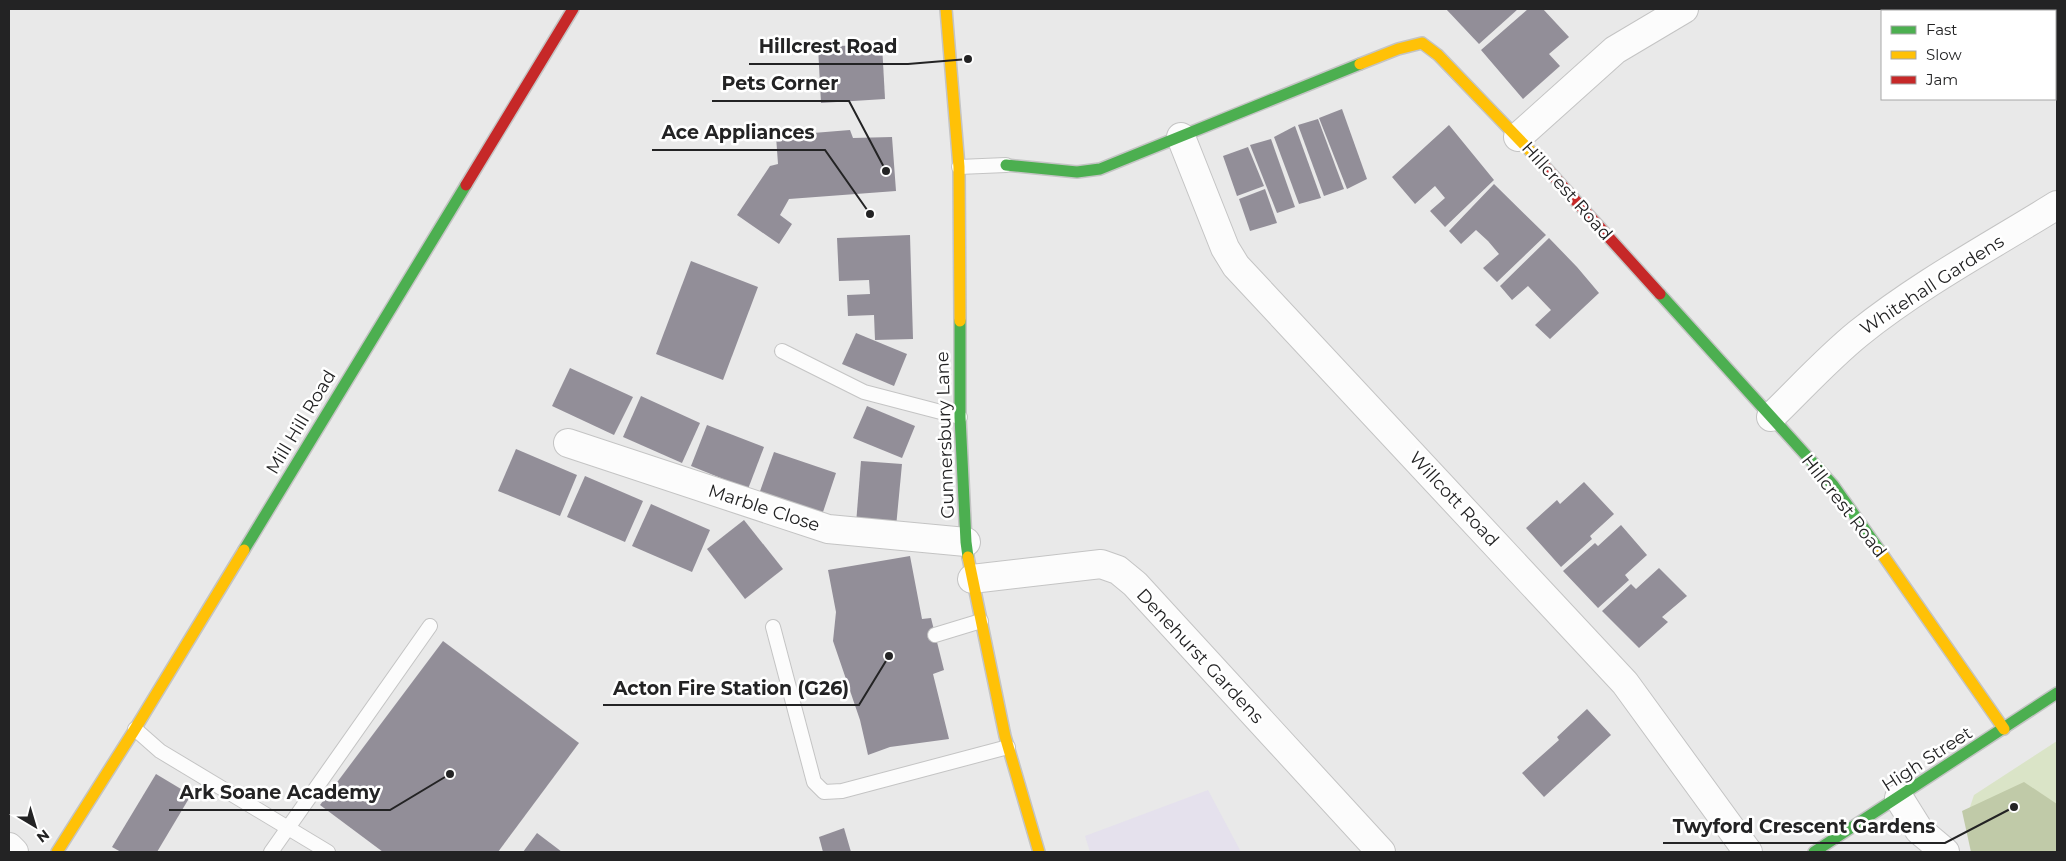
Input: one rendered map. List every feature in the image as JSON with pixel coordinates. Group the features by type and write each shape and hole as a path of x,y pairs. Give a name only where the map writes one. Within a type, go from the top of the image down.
{"street":[{"name":"Mill Hill Road","path":"57,852 135,729 573,9"},
{"name":"Gunnersbury Lane","path":"946,9 959,167 960,417 966,542 972,579 1008,747 1039,852"},
{"path":"1518,136 1615,50 1684,9"},
{"name":"Hillcrest Road","path":"1006,166 1077,172 1100,169 1316,80 1398,49 1422,42 1438,55 1518,136 1833,485 1918,603 2004,730"},
{"name":"Willcott Road","path":"1181,137 1225,248 1236,266 1625,683 1748,852"},
{"name":"Whitehall Gardens","path":"1771,417 1856,335 1876,319 1923,287 2057,205"},
{"name":"Marble Close","path":"568,443 828,529 966,542"},
{"name":"Denehurst Gardens","path":"972,579 1101,564 1118,570 1135,584 1381,852"},
{"name":"High Street","path":"1814,852 2004,730 2057,693"},
{"path":"1899,798 1918,830 1945,852"},
{"path":"9,847 14,852"}],"lane":[{"name":"Hillcrest Road","path":"959,167 1006,166"},
{"path":"782,351 864,392 960,417"},
{"path":"935,635 981,622"},
{"path":"271,852 430,626"},
{"path":"773,627 814,782 824,792 842,791 1008,747"},
{"path":"135,729 160,752 328,852"}],"shaded area":[{"path":"1208,790 1241,852 1090,852 1085,836"}],"green space":[{"path":"2057,741 2057,852 1966,819 1974,795"},
{"path":"2024,782 2057,804 2057,852 1971,852 1962,811"}],"building":[{"path":"1446,9 1518,9 1479,44"},
{"path":"1528,9 1543,9 1569,37 1549,54 1560,66 1523,99 1481,50"},
{"path":"882,44 885,99 821,103 818,47"},
{"path":"1342,109 1367,179 1347,189 1319,118"},
{"path":"1318,119 1344,189 1324,196 1298,125"},
{"path":"1449,125 1494,180 1445,227 1430,211 1445,198 1435,186 1415,204 1392,177"},
{"path":"1295,126 1321,198 1299,204 1274,137"},
{"path":"850,130 853,138 892,137 896,191 789,199 780,215 792,224 779,244 737,215 770,166 778,164 776,136"},
{"path":"1271,139 1295,207 1277,213 1250,145"},
{"path":"1248,147 1264,186 1237,196 1223,156"},
{"path":"1494,184 1546,235 1497,282 1483,268 1499,254 1488,241 1476,230 1461,244 1449,231"},
{"path":"1265,189 1277,223 1250,231 1239,199"},
{"path":"910,235 913,339 875,340 874,315 848,316 847,295 870,294 869,280 839,281 837,238"},
{"path":"1549,238 1599,293 1550,339 1535,325 1551,310 1528,286 1512,300 1500,286"},
{"path":"691,261 758,287 723,380 656,354"},
{"path":"856,333 907,354 894,386 842,364"},
{"path":"570,368 633,397 614,435 552,406"},
{"path":"641,396 700,423 682,463 623,437"},
{"path":"867,406 915,426 902,458 853,438"},
{"path":"707,425 764,447 748,489 691,466"},
{"path":"516,449 577,475 560,516 498,491"},
{"path":"774,452 836,473 822,515 759,494"},
{"path":"861,461 902,464 896,527 856,524"},
{"path":"585,476 643,501 625,542 567,517"},
{"path":"1584,482 1614,514 1590,536 1592,539 1561,567 1526,528 1557,500 1560,504"},
{"path":"651,504 710,530 692,572 632,546"},
{"path":"744,520 783,569 745,599 707,549"},
{"path":"1621,525 1647,555 1625,575 1629,580 1598,608 1563,571 1595,543 1598,546"},
{"path":"910,556 922,619 931,618 944,670 933,674 949,739 890,747 868,755 860,720 833,641 836,612 828,570"},
{"path":"1659,568 1687,596 1662,617 1668,622 1639,648 1602,611 1631,584 1636,589"},
{"path":"443,641 579,743 498,852 383,852 320,805"},
{"path":"1587,709 1611,735 1544,797 1522,773 1559,740 1557,737"},
{"path":"156,774 191,795 157,852 121,852 112,847"},
{"path":"844,828 851,852 823,852 819,837"},
{"path":"537,833 562,852 523,852"}],"traffic: fast":[{"path":"1006,165 1077,172 1100,169 1360,64"},
{"path":"244,550 466,185"},
{"path":"1660,294 1833,485 1880,551"},
{"path":"960,321 960,417 968,557"},
{"path":"1814,852 2057,693"}],"traffic: slow":[{"path":"946,9 959,167 960,321"},
{"path":"1360,64 1398,49 1422,43 1438,55 1538,159"},
{"path":"57,852 135,729 244,550"},
{"path":"1880,551 2004,729"},
{"path":"968,557 1005,736 1039,852"}],"traffic: jam":[{"path":"466,185 573,9"},
{"path":"1538,159 1660,294"}],"place":[{"name":"Hillcrest Road","path":"968,59"},
{"name":"Pets Corner","path":"886,171"},
{"name":"Ace Appliances","path":"870,214"},
{"name":"Acton Fire Station (G26)","path":"889,656"},
{"name":"Ark Soane Academy","path":"450,774"},
{"name":"Twyford Crescent Gardens","path":"2014,807"}]}
